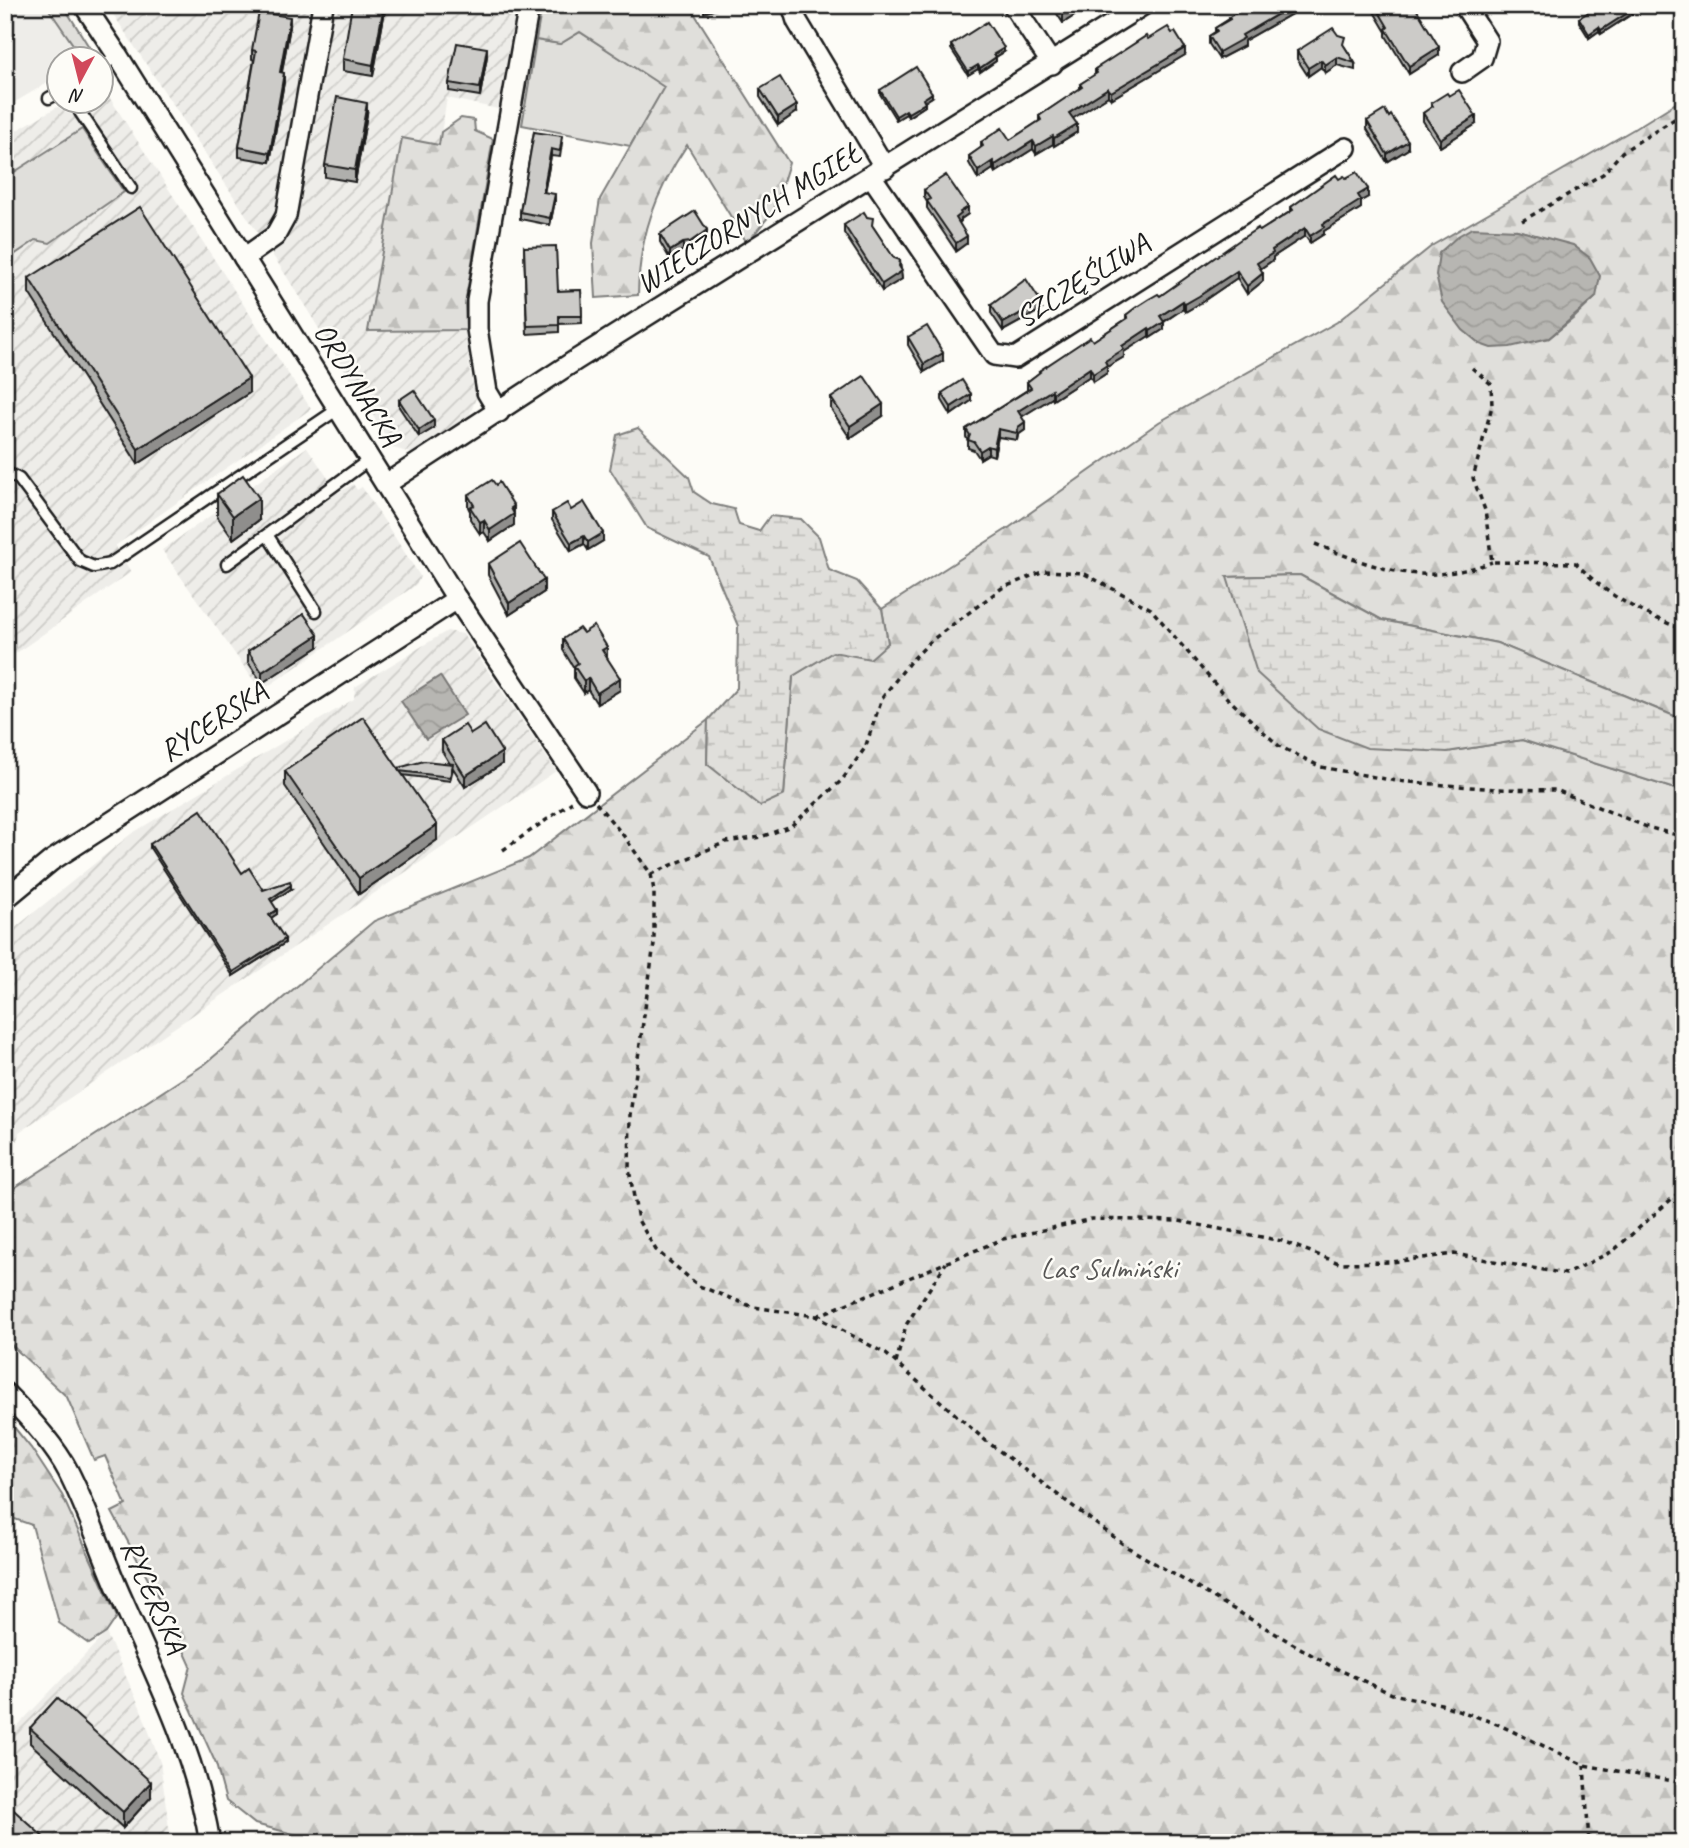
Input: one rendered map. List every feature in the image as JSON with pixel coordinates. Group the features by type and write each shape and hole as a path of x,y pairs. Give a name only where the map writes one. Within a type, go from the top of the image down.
{"street":[{"name":"ORDYNACKA","path":"84,5 103,46"},
{"path":"244,258 275,236 286,216 323,5"},
{"path":"499,412 487,392 477,329 477,301 529,5"},
{"name":"SZCZĘŚLIWA","path":"792,5 797,22 879,172 993,355 1015,358 1346,148"},
{"path":"1013,5 1052,64"},
{"name":"WIECZORNYCH MGIEŁ","path":"386,484 669,302 1143,5"},
{"path":"1462,72 1482,58 1487,41 1464,5"},
{"name":"ORDYNACKA","path":"116,70 244,258 457,599 586,792"},
{"name":"RYCERSKA","path":"5,899 51,861 457,599"},
{"name":"RYCERSKA","path":"5,1392 22,1409 67,1469 83,1504 177,1721 199,1789 210,1843"}],"lane":[{"path":"83,116 131,188"},
{"path":"5,472 19,479 80,561 94,566 110,565 338,409"},
{"path":"227,564 370,459"},
{"path":"268,536 316,611"}],"path":[{"path":"1522,221 1603,174 1622,152 1684,113"},
{"path":"1472,368 1491,384 1492,406 1473,478 1485,510 1492,562"},
{"path":"1315,544 1362,562 1408,575 1462,572 1492,562 1576,563 1596,584 1632,608 1684,630"},
{"path":"651,874 726,842 761,837 791,826 842,779 865,748 882,698 909,663 932,640 1002,588 1044,571 1083,573 1151,609 1225,696 1279,746 1321,767 1396,781 1496,789 1556,790 1647,827 1684,837"},
{"path":"503,850 586,792 623,835 651,874 654,891 654,944 630,1115 629,1169 638,1220 656,1250 699,1286 754,1307 816,1316 886,1354 985,1440 1084,1516 1127,1546 1331,1666 1392,1694 1441,1704 1497,1724 1584,1765 1684,1783"},
{"path":"816,1316 1003,1239 1092,1219 1179,1221 1282,1241 1339,1264 1392,1262 1454,1254 1566,1274 1614,1251 1684,1188"},
{"path":"896,1363 906,1325 946,1263"},
{"path":"1584,1765 1588,1843"}],"shaded area":[{"path":"5,5 46,5 74,46 46,46 46,84 5,108"},
{"path":"107,5 511,5 516,8 498,109 447,98 439,145 402,139 368,331 466,330 470,372 476,398 469,417 411,453 393,448 287,277"},
{"path":"116,108 311,409 115,546 131,572 5,661 5,137 46,113 46,116 116,116"},
{"path":"307,447 338,493 353,484 357,490 362,487 420,576 413,587 261,691 162,550"},
{"path":"447,631 463,634 556,771 19,1132 12,1169 5,1173 5,936 131,834 354,699 355,687"},
{"path":"106,1633 140,1707 160,1762 169,1828 175,1843 5,1843 5,1739"}],"green space":[{"path":"46,5 63,5 88,46 74,46"},
{"path":"542,5 689,5 789,163 774,210 747,243 687,145 666,181 651,216 642,254 638,295 596,298 593,243 600,199 664,87 580,32 560,44 536,40"},
{"path":"580,32 665,87 630,146 522,125 536,40 560,44"},
{"name":"Las Sulmiński","path":"1684,98 1684,720 1497,643 1382,620 1300,575 1227,577 1447,752 1522,740 1684,792 1684,1843 328,1843 255,1824 226,1801 216,1764 184,1693 191,1666 172,1624 112,1512 126,1505 105,1456 94,1460 67,1397 5,1339 5,1194 205,1064 374,921 529,858 708,720 707,764 784,795 793,676 833,652 888,643 882,609 1010,527 1159,422 1337,322 1433,245","holes":["1517,230 1537,236 1596,297 1549,338"]},
{"path":"461,118 474,120 475,131 493,139 465,304 466,330 368,331 402,138 439,145 441,132"},
{"path":"82,129 124,192 50,243 36,240 5,261 5,178"},
{"path":"638,428 689,477 694,492 712,504 734,509 739,525 759,531 770,516 801,519 819,537 829,570 857,581 882,609 888,643 870,659 833,652 793,676 784,795 760,806 707,764 708,720 737,688 738,626 709,557 647,528 610,469 617,435"},
{"path":"1300,575 1382,620 1497,643 1684,720 1684,792 1522,740 1447,752 1367,748 1318,729 1257,673 1227,577"},
{"path":"5,1416 31,1448 62,1495 117,1617 106,1633 89,1644 59,1623 32,1525 15,1519 5,1526"}],"water":[{"path":"1472,228 1517,230 1573,245 1590,258 1600,276 1596,297 1549,338 1510,347 1491,348 1480,344 1463,330 1442,302 1436,275 1439,253"},
{"path":"440,676 465,715 426,739 401,701"}],"building":[{"path":"352,5 384,5 373,65 343,59"},
{"path":"702,5 718,5 704,10"},
{"path":"1059,5 1073,5 1063,12"},
{"path":"1248,5 1293,5 1219,52 1209,36 1217,31 1215,28"},
{"path":"1375,5 1414,5 1439,47 1409,66"},
{"path":"1600,5 1629,5 1632,10 1601,30 1599,27 1589,34 1579,18"},
{"path":"259,12 290,17 280,72 284,73 270,153 239,147 256,51 252,50"},
{"path":"987,22 1004,48 980,68 978,65 968,71 951,45"},
{"path":"1168,27 1172,33 1175,32 1185,48 1111,92 1108,88 1069,113 1077,124 1054,138 1053,136 1036,146 1033,141 995,165 993,161 978,171 969,156 983,146 981,142 1002,128 1010,140 1041,120 1039,116 1082,87 1080,84 1097,73 1095,69 1146,36 1148,39"},
{"path":"1333,28 1338,35 1345,37 1343,44 1355,63 1337,57 1325,65 1321,60 1308,68 1297,51"},
{"path":"457,43 487,48 480,88 449,83"},
{"path":"916,67 932,93 923,99 925,103 908,113 906,110 896,116 880,90"},
{"path":"780,77 797,105 778,117 760,89"},
{"path":"1459,90 1476,116 1440,139 1423,113 1433,106 1431,103 1447,93 1449,96"},
{"path":"337,97 367,103 355,170 325,165"},
{"path":"1385,110 1408,141 1387,154 1367,121"},
{"path":"534,132 562,136 560,151 551,149 543,192 555,194 550,218 520,212"},
{"path":"1357,172 1368,189 1358,195 1361,200 1323,224 1324,227 1310,236 1305,228 1272,250 1273,253 1257,263 1263,273 1247,286 1237,271 1185,304 1183,301 1160,316 1164,322 1150,331 1149,328 1122,346 1124,349 1105,361 1107,365 1093,374 1090,368 1053,393 1052,390 1018,411 1025,422 1018,427 1017,433 998,429 994,448 988,446 980,451 974,442 968,440 970,435 966,429 1031,388 1027,382 1039,371 1090,337 1093,341 1128,318 1126,315 1135,308 1158,294 1160,296 1258,228 1260,231 1293,210 1291,207 1336,175 1339,179 1344,176 1346,178"},
{"path":"946,175 968,207 956,218 967,236 956,243 927,201 930,199 924,190"},
{"path":"140,207 249,378 138,449 29,278"},
{"path":"695,211 707,230 670,251 660,234"},
{"path":"864,212 867,217 873,218 872,225 894,258 900,260 902,271 882,284 844,225"},
{"path":"556,246 558,291 581,290 582,316 559,316 559,325 527,326 524,247"},
{"path":"1026,279 1041,302 1003,323 991,305"},
{"path":"927,326 943,353 924,364 908,337"},
{"path":"864,376 883,404 850,426 831,398"},
{"path":"962,380 971,394 951,407 942,393"},
{"path":"414,390 434,420 419,430 399,400"},
{"path":"243,475 259,498 233,516 217,494"},
{"path":"492,480 496,485 499,482 514,506 511,508 514,514 490,530 484,520 480,522 470,507 474,505 468,495"},
{"path":"584,502 603,533 588,542 584,536 571,543 552,512 567,503 571,510"},
{"path":"520,543 544,580 509,603 488,564"},
{"path":"304,614 318,635 262,672 248,651"},
{"path":"594,626 607,647 602,650 620,678 597,693 588,678 584,681 574,666 578,663 563,639 579,628 583,633"},
{"path":"363,717 437,825 359,878 285,771"},
{"path":"465,725 471,734 485,725 502,752 465,776 442,740"},
{"path":"424,761 453,764 450,777 399,771 398,768"},
{"path":"201,810 242,873 249,868 263,890 290,881 291,885 270,899 277,910 269,915 285,939 233,972 150,844"},
{"path":"57,1698 151,1782 123,1812 30,1728"},
{"path":"5,1802 50,1843 5,1843"}]}
